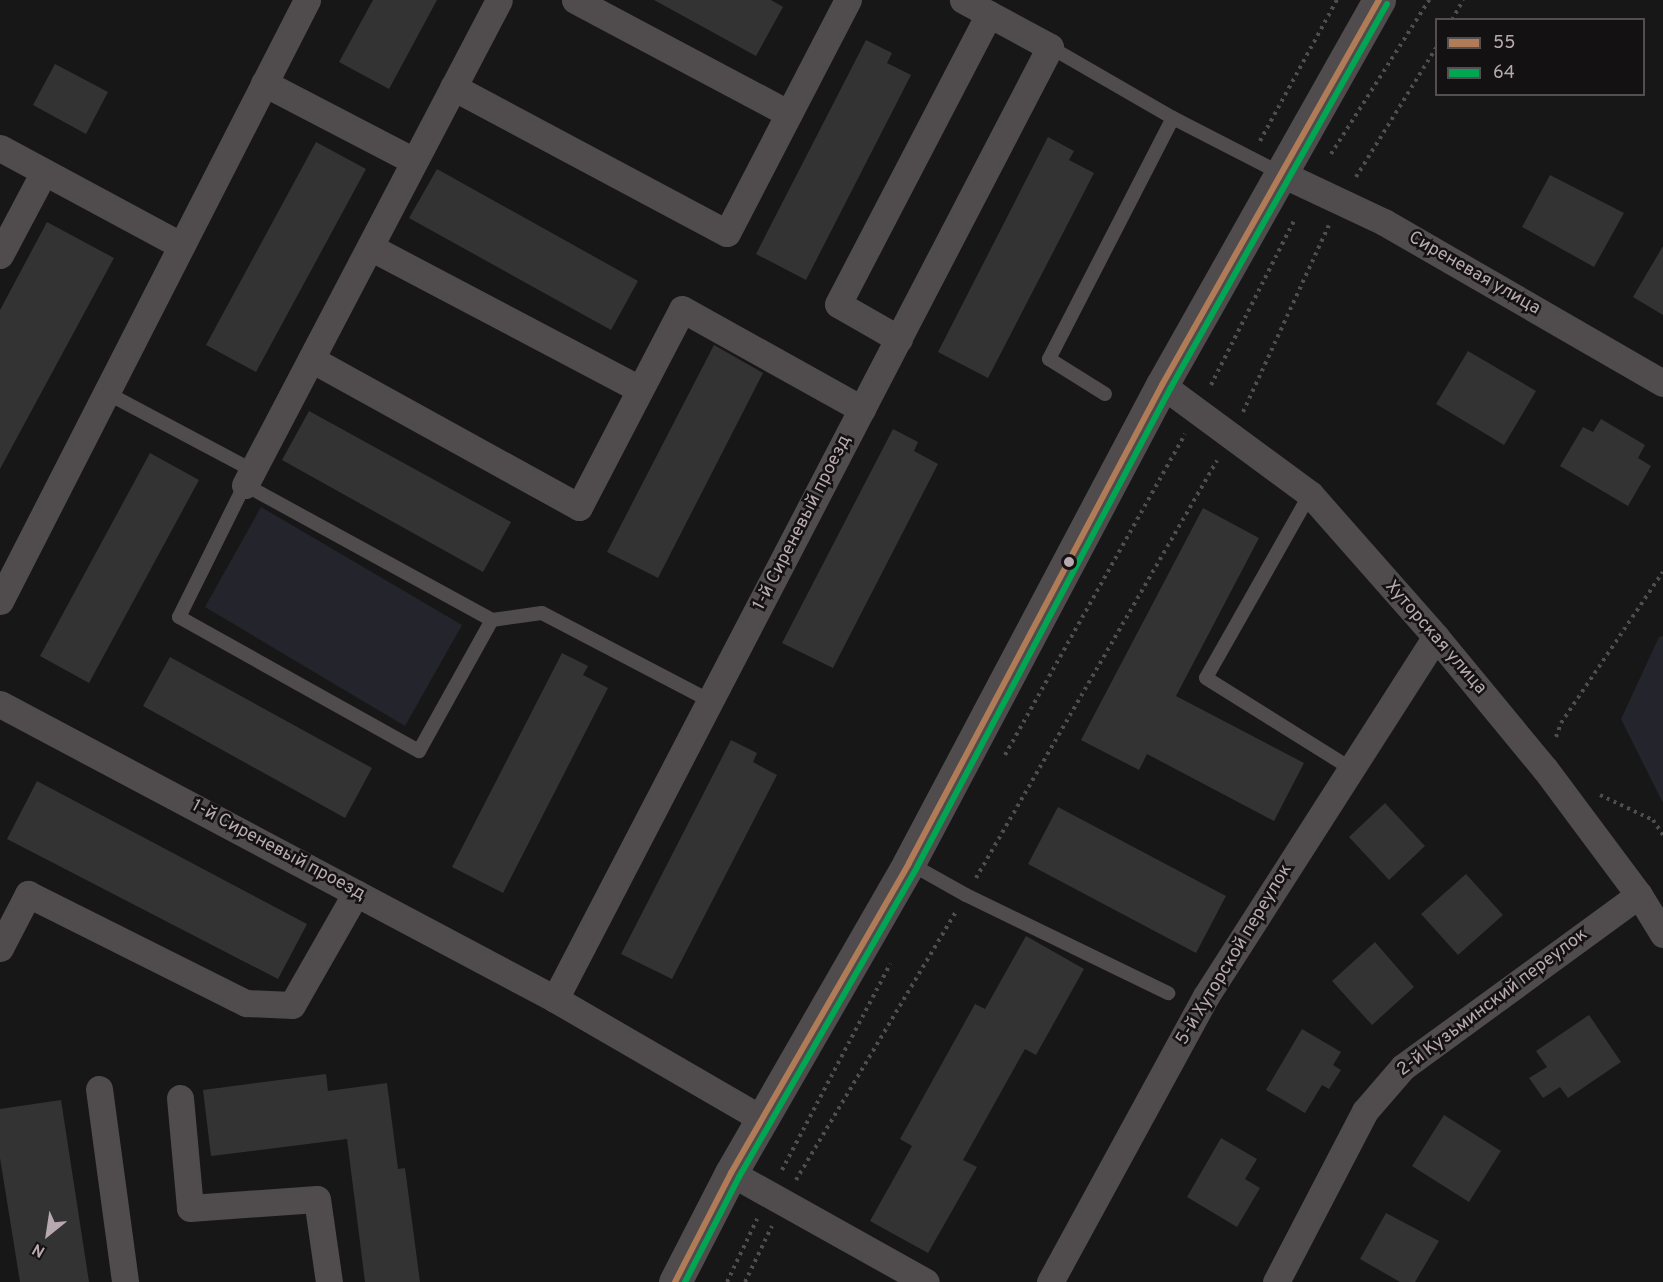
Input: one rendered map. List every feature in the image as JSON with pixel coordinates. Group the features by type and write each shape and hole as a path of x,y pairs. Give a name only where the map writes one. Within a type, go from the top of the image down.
{"street":[{"path":"0,601 307,0"},
{"path":"245,485 499,0"},
{"path":"574,0 789,114"},
{"path":"453,87 727,233 849,0"},
{"path":"963,0 1050,47"},
{"path":"675,1282 731,1173 764,1120 909,863 1162,385 1296,181 1378,0"},
{"path":"899,339 838,304 989,14"},
{"name":"1-й Сиреневый проезд","path":"555,999 1050,47"},
{"path":"264,83 414,161"},
{"path":"0,148 180,245"},
{"path":"0,255 44,172"},
{"name":"Сиреневая улица","path":"1296,181 1384,222 1663,383"},
{"path":"370,247 639,389"},
{"path":"311,359 579,507 682,309 862,409"},
{"name":"Хуторская улица","path":"1162,385 1310,494 1436,637 1545,769 1639,895 1663,934"},
{"name":"5-й Хуторской переулок","path":"1050,1282 1206,996 1436,637"},
{"name":"1-й Сиреневый проезд","path":"0,704 555,999 764,1120"},
{"path":"0,948 28,894 246,1004 292,1005 356,893"},
{"name":"2-й Кузьминский переулок","path":"1276,1282 1365,1111 1403,1067 1639,895"},
{"path":"99,1089 125,1282"},
{"path":"180,1098 190,1208 317,1199 329,1282"},
{"path":"731,1173 926,1282"}],"lane":[{"path":"1050,47 1173,118 1296,181"},
{"path":"1105,394 1049,359 1173,118"},
{"path":"105,392 252,470 179,617 419,751 492,620"},
{"path":"245,485 492,620 542,613 710,701"},
{"path":"1310,494 1206,678 1350,768"},
{"path":"909,863 966,895 1168,993"}],"path":[{"path":"1001,762 1198,411 1296,181 1429,0"},
{"path":"1453,18 1463,0"},
{"path":"727,1282 776,1198 966,895 1232,435 1340,202 1435,51"},
{"path":"1545,769 1561,723 1663,572"},
{"path":"1599,795 1653,820 1663,836"},
{"path":"745,1282 776,1198 891,961"}],"shaded area":[{"path":"261,507 462,625 405,726 205,607"},
{"path":"1663,636 1663,803 1621,719 1659,637"}],"building":[{"path":"373,0 437,0 389,89 339,62"},
{"path":"654,0 771,0 783,7 756,56"},
{"path":"866,40 892,53 887,63 911,75 806,280 756,254"},
{"path":"55,64 108,92 86,134 33,105"},
{"path":"1048,137 1074,151 1069,160 1094,173 988,378 938,352"},
{"path":"316,142 366,169 256,372 206,345"},
{"path":"437,169 638,281 611,330 409,218"},
{"path":"1550,175 1624,213 1594,267 1522,227"},
{"path":"47,222 114,258 0,469 0,310"},
{"path":"1663,246 1663,315 1633,297"},
{"path":"714,345 763,373 658,578 607,552"},
{"path":"1468,351 1536,391 1504,445 1436,404"},
{"path":"309,411 511,522 483,572 282,460"},
{"path":"1601,419 1645,445 1638,458 1651,466 1628,506 1560,466 1583,427 1593,432"},
{"path":"893,429 918,442 914,451 938,464 833,668 782,643"},
{"path":"150,453 199,480 89,683 40,656"},
{"path":"1203,508 1259,538 1176,696 1304,763 1274,821 1147,754 1139,770 1081,740"},
{"path":"562,653 588,666 583,675 608,688 503,893 452,867"},
{"path":"170,657 372,768 345,818 143,706"},
{"path":"731,740 757,753 753,762 777,775 672,979 621,954"},
{"path":"37,781 307,924 278,979 7,839"},
{"path":"1385,803 1425,846 1389,880 1349,837"},
{"path":"1058,807 1226,896 1196,953 1028,864"},
{"path":"1466,874 1503,915 1458,955 1421,914"},
{"path":"1026,936 1084,969 1036,1055 1025,1049 963,1160 977,1167 928,1253 870,1221 912,1146 900,1139 975,1004 985,1009"},
{"path":"1375,942 1414,987 1372,1025 1332,981"},
{"path":"1589,1015 1621,1062 1568,1098 1560,1087 1543,1098 1529,1078 1547,1067 1536,1051"},
{"path":"1302,1029 1341,1052 1333,1065 1341,1070 1329,1089 1322,1085 1305,1113 1266,1090"},
{"path":"326,1074 328,1091 387,1083 398,1169 405,1168 420,1282 365,1282 347,1139 211,1156 203,1090"},
{"path":"61,1100 89,1282 20,1282 0,1158 0,1109"},
{"path":"1444,1115 1501,1151 1469,1202 1412,1166"},
{"path":"1221,1138 1257,1159 1245,1179 1260,1188 1237,1227 1187,1197"},
{"path":"1386,1213 1439,1241 1415,1282 1400,1282 1360,1259"}],"transit line":[{"name":"55","path":"675,1282 731,1173 909,863 1162,385 1379,0"},
{"name":"64","path":"685,1282 739,1177 917,867 1170,389 1387,4"}]}
